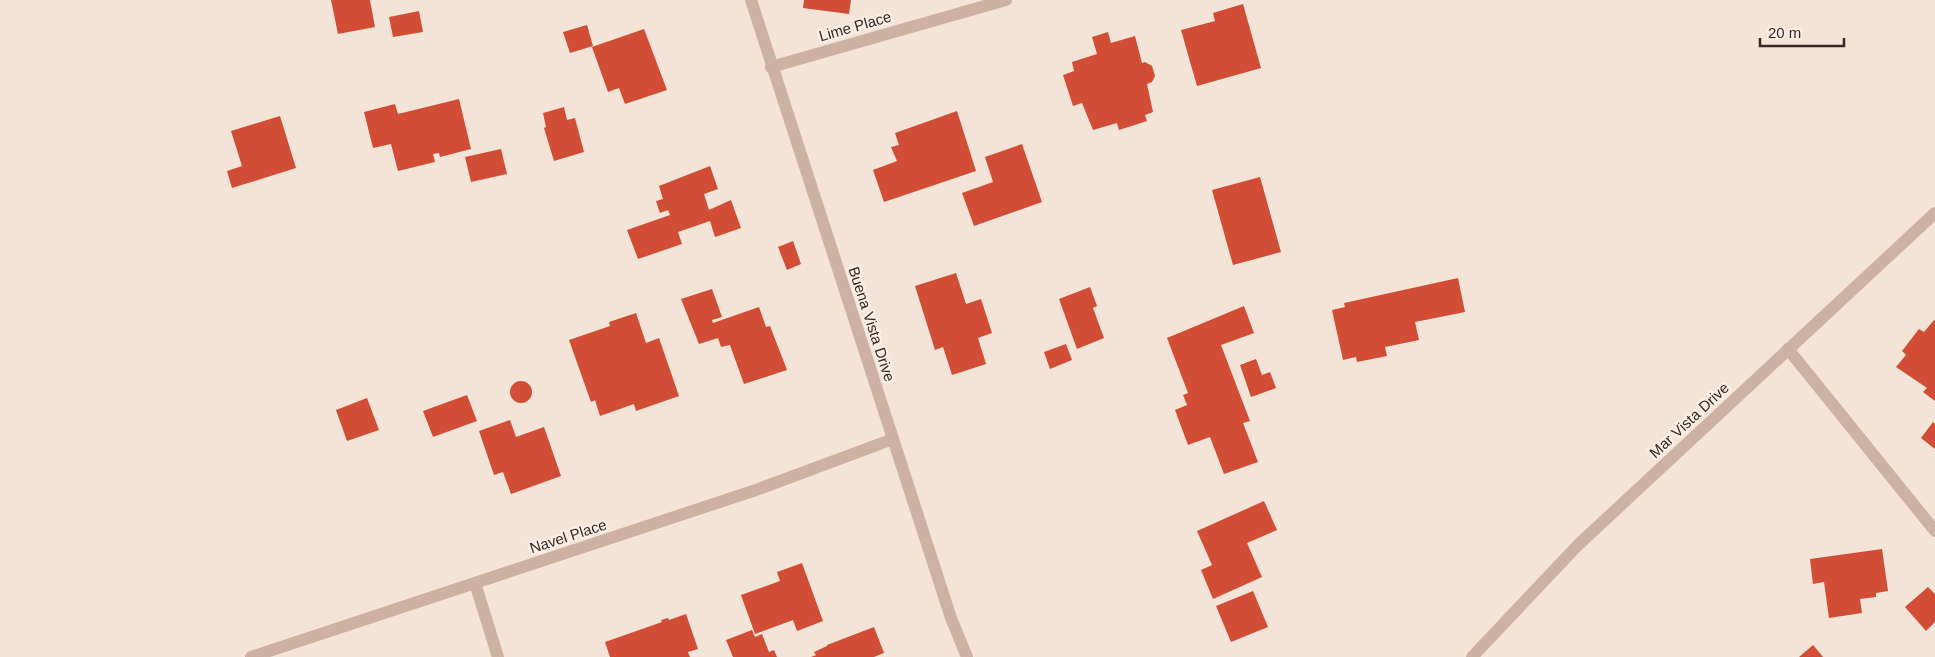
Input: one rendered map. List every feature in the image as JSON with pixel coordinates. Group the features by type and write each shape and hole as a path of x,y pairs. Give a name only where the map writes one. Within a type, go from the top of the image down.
{"street":[{"name":"Buena Vista Drive","path":"750,0 956,631 968,657"},
{"name":"Lime Place","path":"771,67 1006,0"},
{"name":"Mar Vista Drive","path":"1472,657 1578,545 1935,214"},
{"path":"1788,349 1935,531"},
{"name":"Navel Place","path":"251,657 756,490 893,439"},
{"path":"475,583 498,657"}],"building":[{"path":"331,0 370,0 375,27 338,34"},
{"path":"804,0 851,0 849,14 803,8"},
{"path":"1243,4 1261,68 1197,86 1181,30 1215,21 1213,13"},
{"path":"419,11 423,32 393,37 389,17"},
{"path":"587,25 593,46 570,53 563,32"},
{"path":"644,29 667,90 625,104 619,88 608,92 592,47"},
{"path":"1108,32 1111,43 1135,36 1142,63 1145,62 1152,66 1155,76 1152,82 1147,84 1153,112 1145,115 1147,121 1119,130 1117,123 1093,130 1082,103 1073,106 1063,75 1074,71 1072,62 1097,54 1092,37"},
{"path":"459,99 471,149 440,157 439,153 433,154 435,162 398,171 391,144 373,148 364,112 395,104 398,114"},
{"path":"564,107 567,120 575,118 584,152 554,161 544,128 546,127 543,113"},
{"path":"957,111 976,171 884,202 873,170 897,161 891,147 899,145 895,133"},
{"path":"280,116 296,168 232,188 227,171 242,166 231,131"},
{"path":"1022,144 1042,202 974,226 962,193 993,182 985,157"},
{"path":"501,149 507,174 471,182 465,157"},
{"path":"710,166 718,189 704,194 709,210 731,200 741,228 715,237 710,221 678,232 682,244 638,259 627,230 670,215 668,210 660,213 656,201 663,199 659,186"},
{"path":"1260,177 1281,252 1233,265 1212,190"},
{"path":"793,241 801,264 787,270 778,247"},
{"path":"956,273 966,304 981,299 992,333 978,338 986,364 952,375 943,347 935,350 915,286"},
{"path":"1458,278 1465,312 1415,322 1419,340 1385,347 1387,356 1357,362 1356,357 1343,360 1332,310 1345,307 1344,303"},
{"path":"1090,287 1097,306 1093,308 1104,338 1077,349 1059,299"},
{"path":"712,289 722,317 712,320 713,323 759,307 766,327 770,326 787,370 744,384 730,345 721,347 718,338 699,344 681,299"},
{"path":"1244,306 1254,333 1221,345 1250,421 1243,423 1258,462 1224,474 1210,437 1188,445 1175,410 1187,405 1183,395 1188,393 1167,338"},
{"path":"636,313 646,343 659,338 679,396 636,411 634,404 600,416 595,400 591,402 569,340 610,326 609,322"},
{"path":"1934,320 1935,401 1923,392 1927,388 1896,367 1906,355 1902,351 1919,329 1924,332"},
{"path":"1066,344 1072,360 1050,369 1044,352"},
{"path":"1256,359 1262,375 1270,372 1276,388 1251,397 1240,365"},
{"path":"521,381 529,384 532,392 529,400 521,403 513,400 510,392 513,384"},
{"path":"467,395 477,421 433,437 423,411"},
{"path":"367,398 379,430 347,441 336,410"},
{"path":"510,420 516,437 544,427 561,476 511,494 503,472 494,475 479,431"},
{"path":"1933,422 1935,424 1935,449 1921,438"},
{"path":"1264,501 1277,530 1247,543 1262,577 1213,599 1201,570 1212,565 1197,531"},
{"path":"1882,549 1888,591 1876,593 1876,597 1860,599 1862,613 1829,618 1824,582 1813,584 1810,559"},
{"path":"802,563 823,621 797,631 793,620 755,634 741,595 780,581 777,572"},
{"path":"1928,587 1935,594 1935,622 1926,631 1905,607"},
{"path":"1253,591 1268,627 1231,642 1216,606"},
{"path":"686,614 698,649 688,652 690,657 610,657 605,642 662,622 661,620 668,618 669,620"},
{"path":"874,627 884,653 874,657 811,657 816,655 814,652 827,645"},
{"path":"752,630 755,637 762,634 769,652 774,650 777,657 733,657 726,640"},
{"path":"1813,645 1823,657 1799,657"}]}
